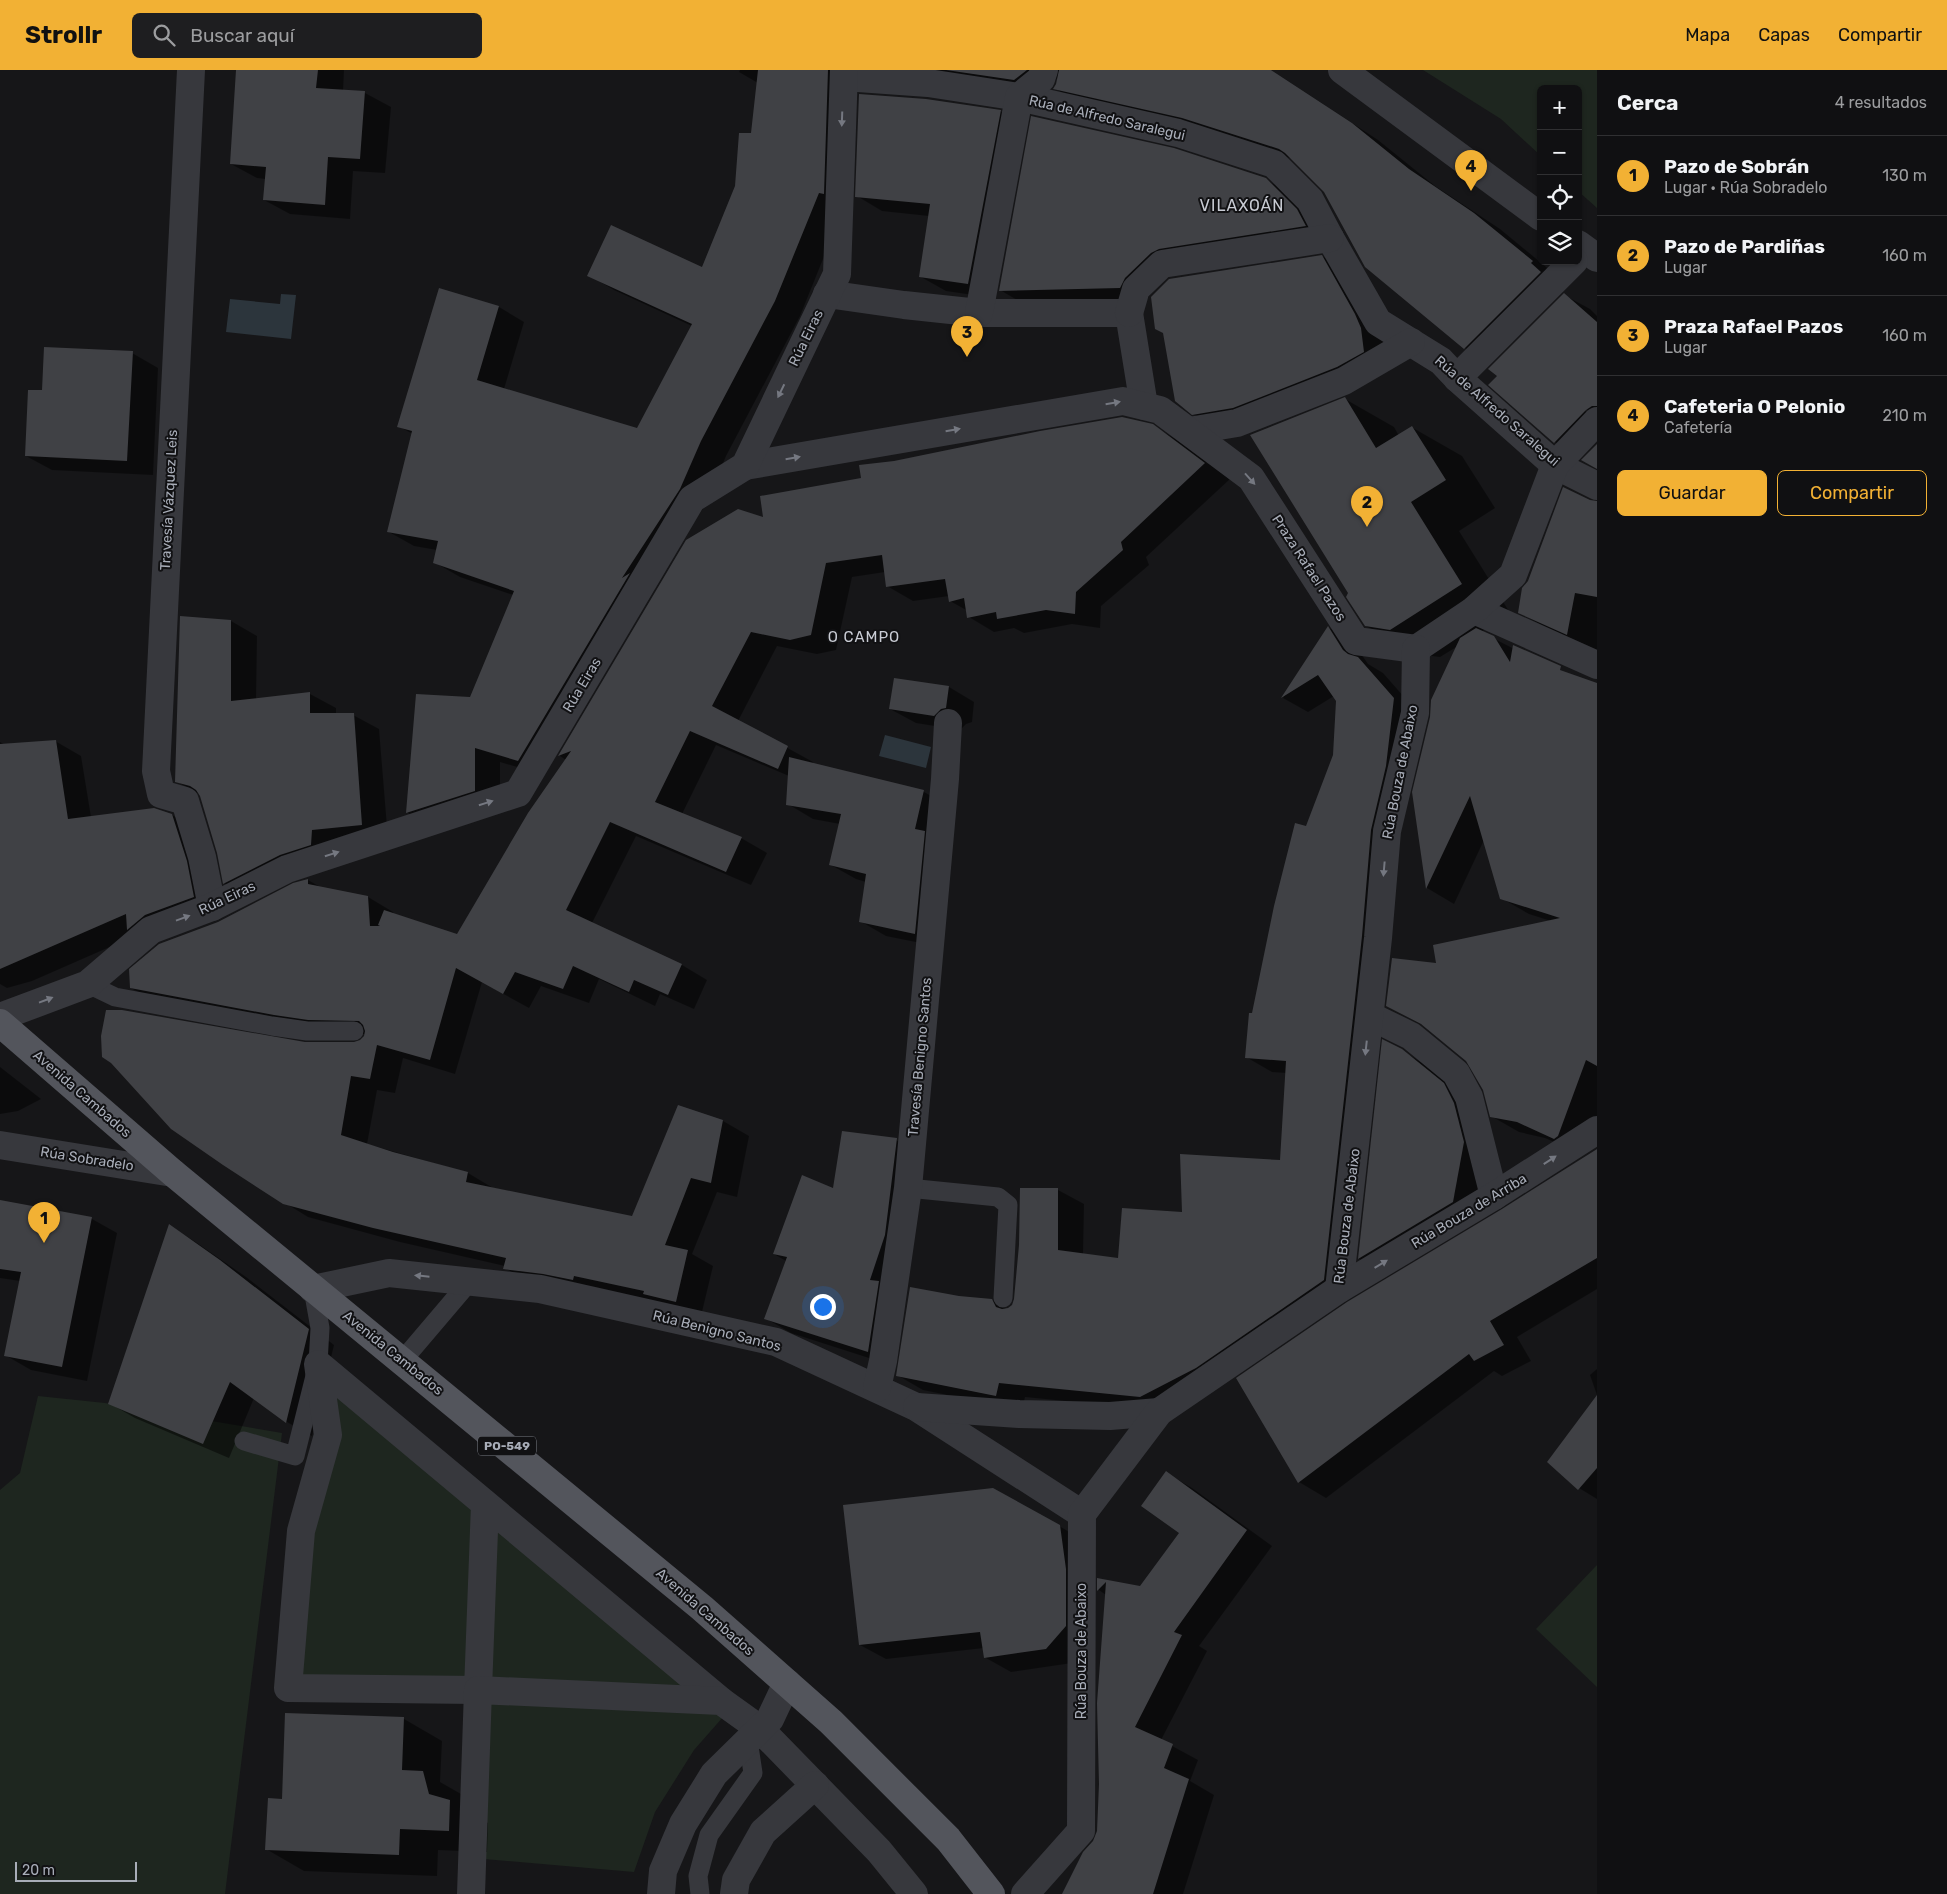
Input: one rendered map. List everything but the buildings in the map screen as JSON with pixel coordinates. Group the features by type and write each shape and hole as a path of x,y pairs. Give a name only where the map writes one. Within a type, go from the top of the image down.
{"main road":[{"name":"Avenida Cambados","path":"0,1023 174,1174 702,1608 831,1722 948,1839 991,1894"}],"street":[{"name":"Travesía Vázquez Leis","path":"191,70 156,771 160,794 184,801 202,857 212,907"},
{"path":"979,313 1019,97 1041,79 1044,70"},
{"path":"1342,70 1537,214"},
{"name":"Rúa Eiras","path":"0,1017 88,984 151,930 212,907 287,869 518,793 692,500 744,466 828,294 837,274 844,73"},
{"name":"Rúa de Alfredo Saralegui","path":"844,73 928,83 1019,97 1178,133 1274,164 1310,200 1378,322 1441,361 1457,378 1555,465 1597,486"},
{"path":"1144,406 1129,313 1136,289 1162,264 1330,238"},
{"path":"1457,378 1571,265"},
{"path":"828,294 979,313 1129,313"},
{"path":"1189,431 1237,423 1344,381 1411,342"},
{"name":"Praza Rafael Pazos","path":"744,466 1123,401 1160,410 1251,478 1356,641 1416,649"},
{"path":"1416,649 1474,610 1513,575 1555,465 1597,421"},
{"path":"1474,610 1597,665"},
{"name":"Rúa Bouza de Abaixo","path":"1025,1894 1080,1831 1082,1514 1159,1412 1339,1288 1370,1016 1387,831 1415,713 1416,649"},
{"name":"Travesía Benigno Santos","path":"877,1388 883,1361 908,1188 945,778 948,723"},
{"path":"1370,1016 1411,1036 1456,1073 1469,1097 1494,1196"},
{"name":"Rúa Bouza de Arriba","path":"1339,1288 1494,1196 1597,1130"},
{"name":"Rúa Sobradelo","path":"0,1145 174,1174"},
{"name":"Rúa Benigno Santos","path":"313,1289 389,1273 540,1289 776,1342 916,1407 1082,1514"},
{"path":"318,1364 721,1701 754,1734 815,1785 880,1851 914,1894"},
{"path":"318,1364 328,1435 301,1531 288,1688 478,1690 721,1701"},
{"name":"Rúa Bouza de Abaixo","path":"916,1407 1019,1414 1110,1416 1159,1412"},
{"path":"471,1894 485,1504"},
{"path":"661,1894 663,1871 683,1824 714,1774 770,1719 787,1683"},
{"path":"734,1894 736,1880 763,1832 815,1785"}],"lane":[{"path":"88,984 115,997 272,1026 307,1031 354,1031"},
{"path":"908,1188 998,1196 1008,1204 1002,1298"},
{"path":"402,1361 470,1282"},
{"path":"244,1441 295,1456 318,1364 320,1328 313,1289"},
{"path":"700,1894 698,1876 709,1835 752,1773 754,1734"}],"shaded area":[{"path":"1423,70 1597,70 1597,208 1582,195 1582,85 1537,85 1537,152 1501,119"},
{"path":"281,294 296,295 291,339 226,332 230,299 280,304"},
{"path":"885,735 931,747 926,768 879,756"},
{"path":"318,1364 731,1708 694,1750 655,1812 634,1872 472,1858 478,1690 288,1688 328,1435"},
{"path":"38,1396 105,1403 282,1433 225,1894 0,1894 0,1490 20,1473"},
{"path":"1597,1565 1597,1687 1536,1629"}],"place":[{"name":"Cafeteria O Pelonio","path":"1471,191"},
{"name":"Praza Rafael Pazos","path":"967,357"},
{"name":"Pazo de Pardiñas","path":"1367,527"},
{"name":"Pazo de Sobrán","path":"44,1243"}],"district":[{"name":"VILAXOÁN","path":"1242,205"},
{"name":"O CAMPO","path":"864,637"}]}
